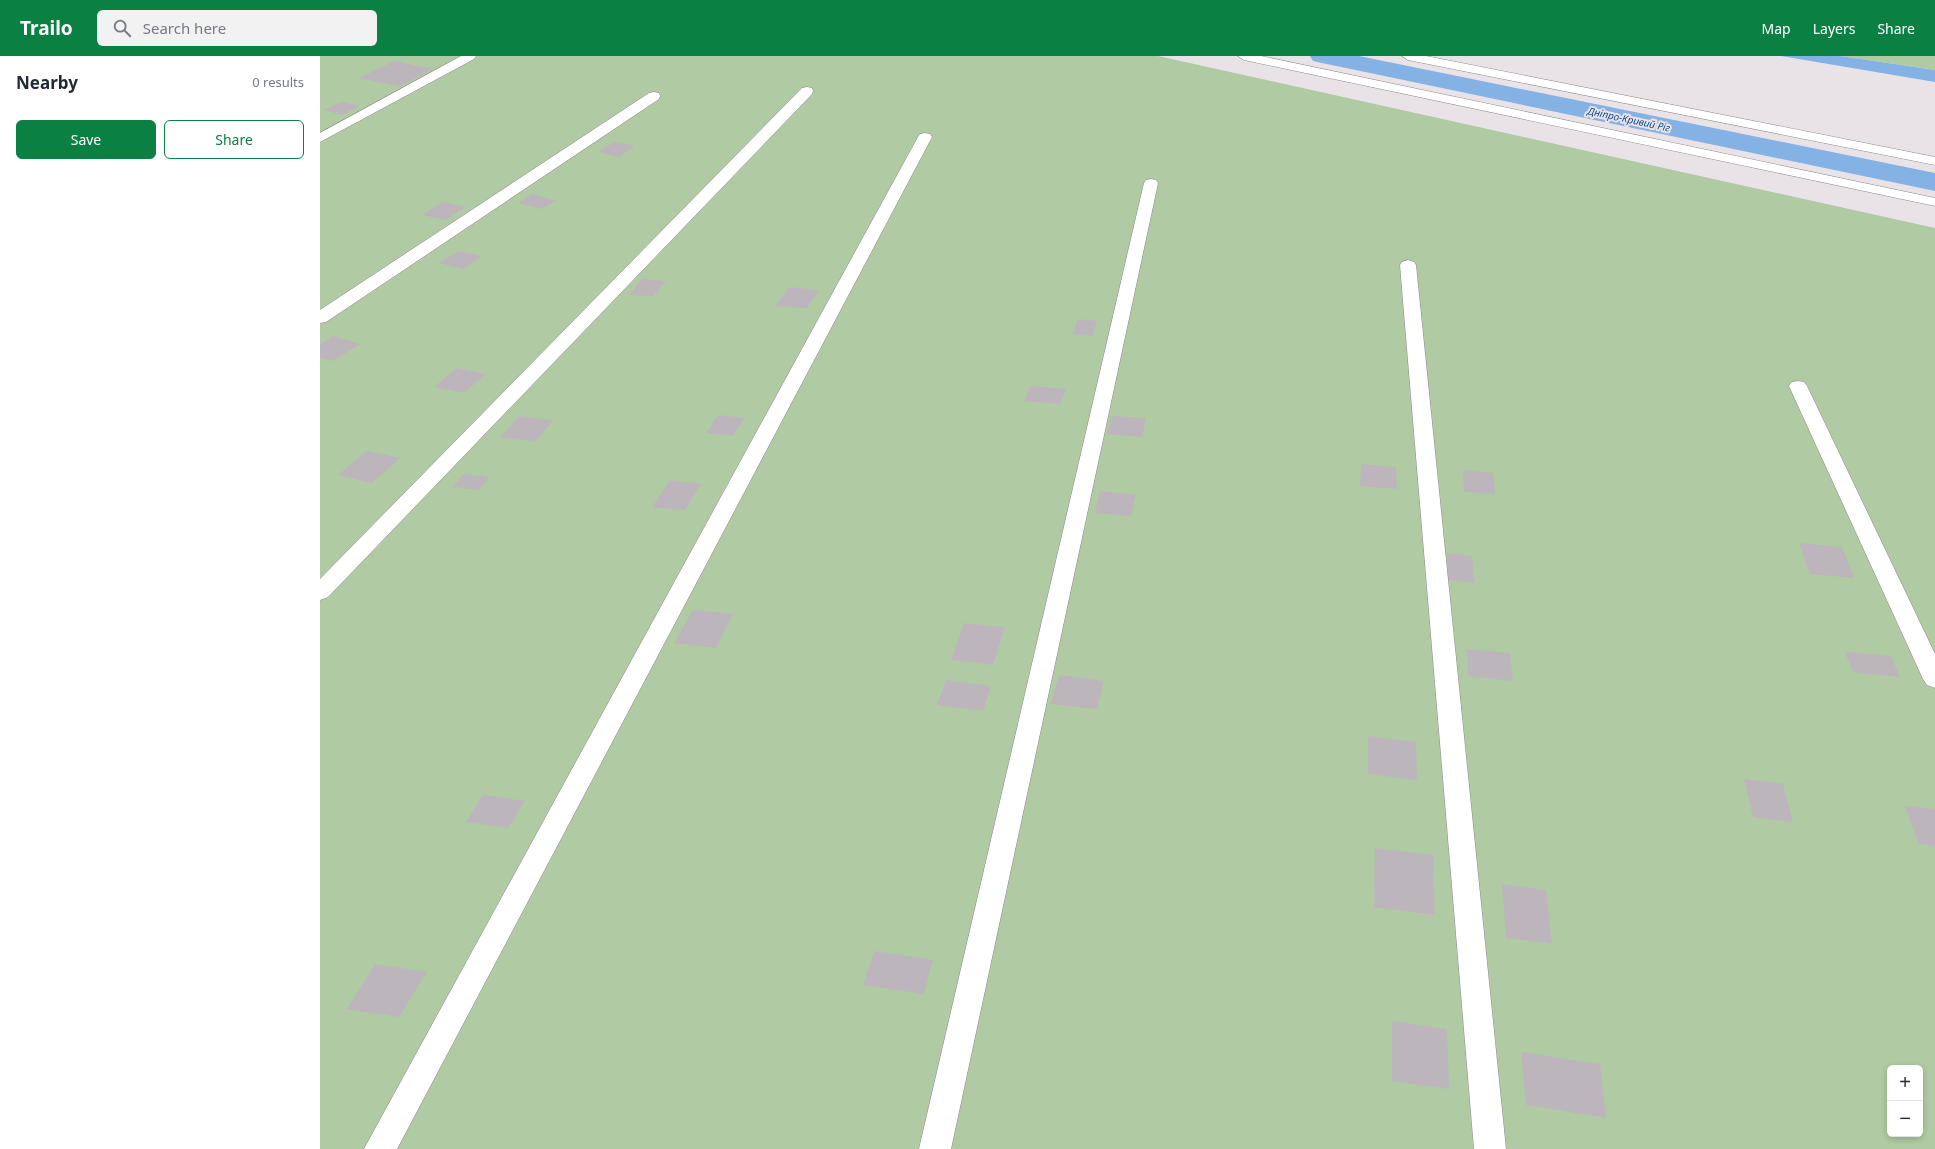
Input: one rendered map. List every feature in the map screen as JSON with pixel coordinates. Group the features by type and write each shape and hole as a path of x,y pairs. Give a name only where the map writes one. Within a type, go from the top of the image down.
{"street":[{"path":"320,138 470,56"},
{"path":"1244,56 1935,202"},
{"path":"1408,56 1935,161"},
{"path":"320,592 807,91"},
{"path":"320,318 654,96"},
{"path":"380,1149 925,137"},
{"path":"935,1149 1151,183"},
{"path":"1408,265 1490,1149"},
{"path":"1798,386 1935,679"}],"green space":[{"path":"320,56 1158,56 1935,228 1935,1149 320,1149"},
{"path":"1840,56 1935,56 1935,70"}],"water":[{"path":"1781,56 1840,56 1935,70 1935,82"}],"building":[{"path":"394,61 434,69 400,86 359,78"},
{"path":"341,102 360,106 342,115 324,110"},
{"path":"614,142 635,146 619,157 598,152"},
{"path":"532,194 556,200 542,209 518,203"},
{"path":"443,202 466,207 445,220 422,215"},
{"path":"459,251 482,256 463,269 439,263"},
{"path":"642,279 666,281 653,296 629,295"},
{"path":"789,287 819,290 807,308 776,306"},
{"path":"1078,319 1097,321 1093,336 1073,334"},
{"path":"333,336 360,344 333,361 320,358 320,345"},
{"path":"457,368 486,374 464,393 434,387"},
{"path":"1030,386 1066,389 1060,404 1024,401"},
{"path":"718,415 745,418 733,436 706,433"},
{"path":"519,416 553,420 536,441 500,438"},
{"path":"1112,416 1146,418 1142,437 1107,434"},
{"path":"366,451 400,458 372,483 338,475"},
{"path":"1361,464 1396,467 1397,489 1360,486"},
{"path":"1463,470 1493,473 1495,494 1464,492"},
{"path":"463,474 489,477 479,490 453,487"},
{"path":"670,480 701,484 685,510 652,507"},
{"path":"1100,491 1136,495 1131,516 1095,513"},
{"path":"1799,543 1842,547 1854,578 1810,574"},
{"path":"1447,553 1472,556 1475,583 1448,580"},
{"path":"693,610 733,614 716,648 674,643"},
{"path":"964,623 1005,627 993,665 951,660"},
{"path":"1467,649 1510,653 1513,681 1468,676"},
{"path":"1845,652 1891,656 1900,677 1853,672"},
{"path":"1059,675 1104,681 1097,709 1051,704"},
{"path":"946,680 991,686 983,711 937,705"},
{"path":"1368,736 1416,742 1417,780 1368,774"},
{"path":"1744,779 1783,784 1793,822 1753,817"},
{"path":"483,795 525,801 508,828 466,822"},
{"path":"1905,806 1935,809 1935,846 1919,844"},
{"path":"1375,848 1433,855 1435,915 1374,907"},
{"path":"1502,884 1546,890 1552,944 1506,938"},
{"path":"874,951 933,960 924,994 863,985"},
{"path":"375,964 427,972 399,1017 347,1009"},
{"path":"1392,1021 1447,1029 1449,1089 1392,1081"},
{"path":"1521,1052 1600,1064 1606,1118 1526,1105"}],"waterway":[{"name":"Дніпро-Кривий Ріг","path":"1322,56 1935,182"}]}
